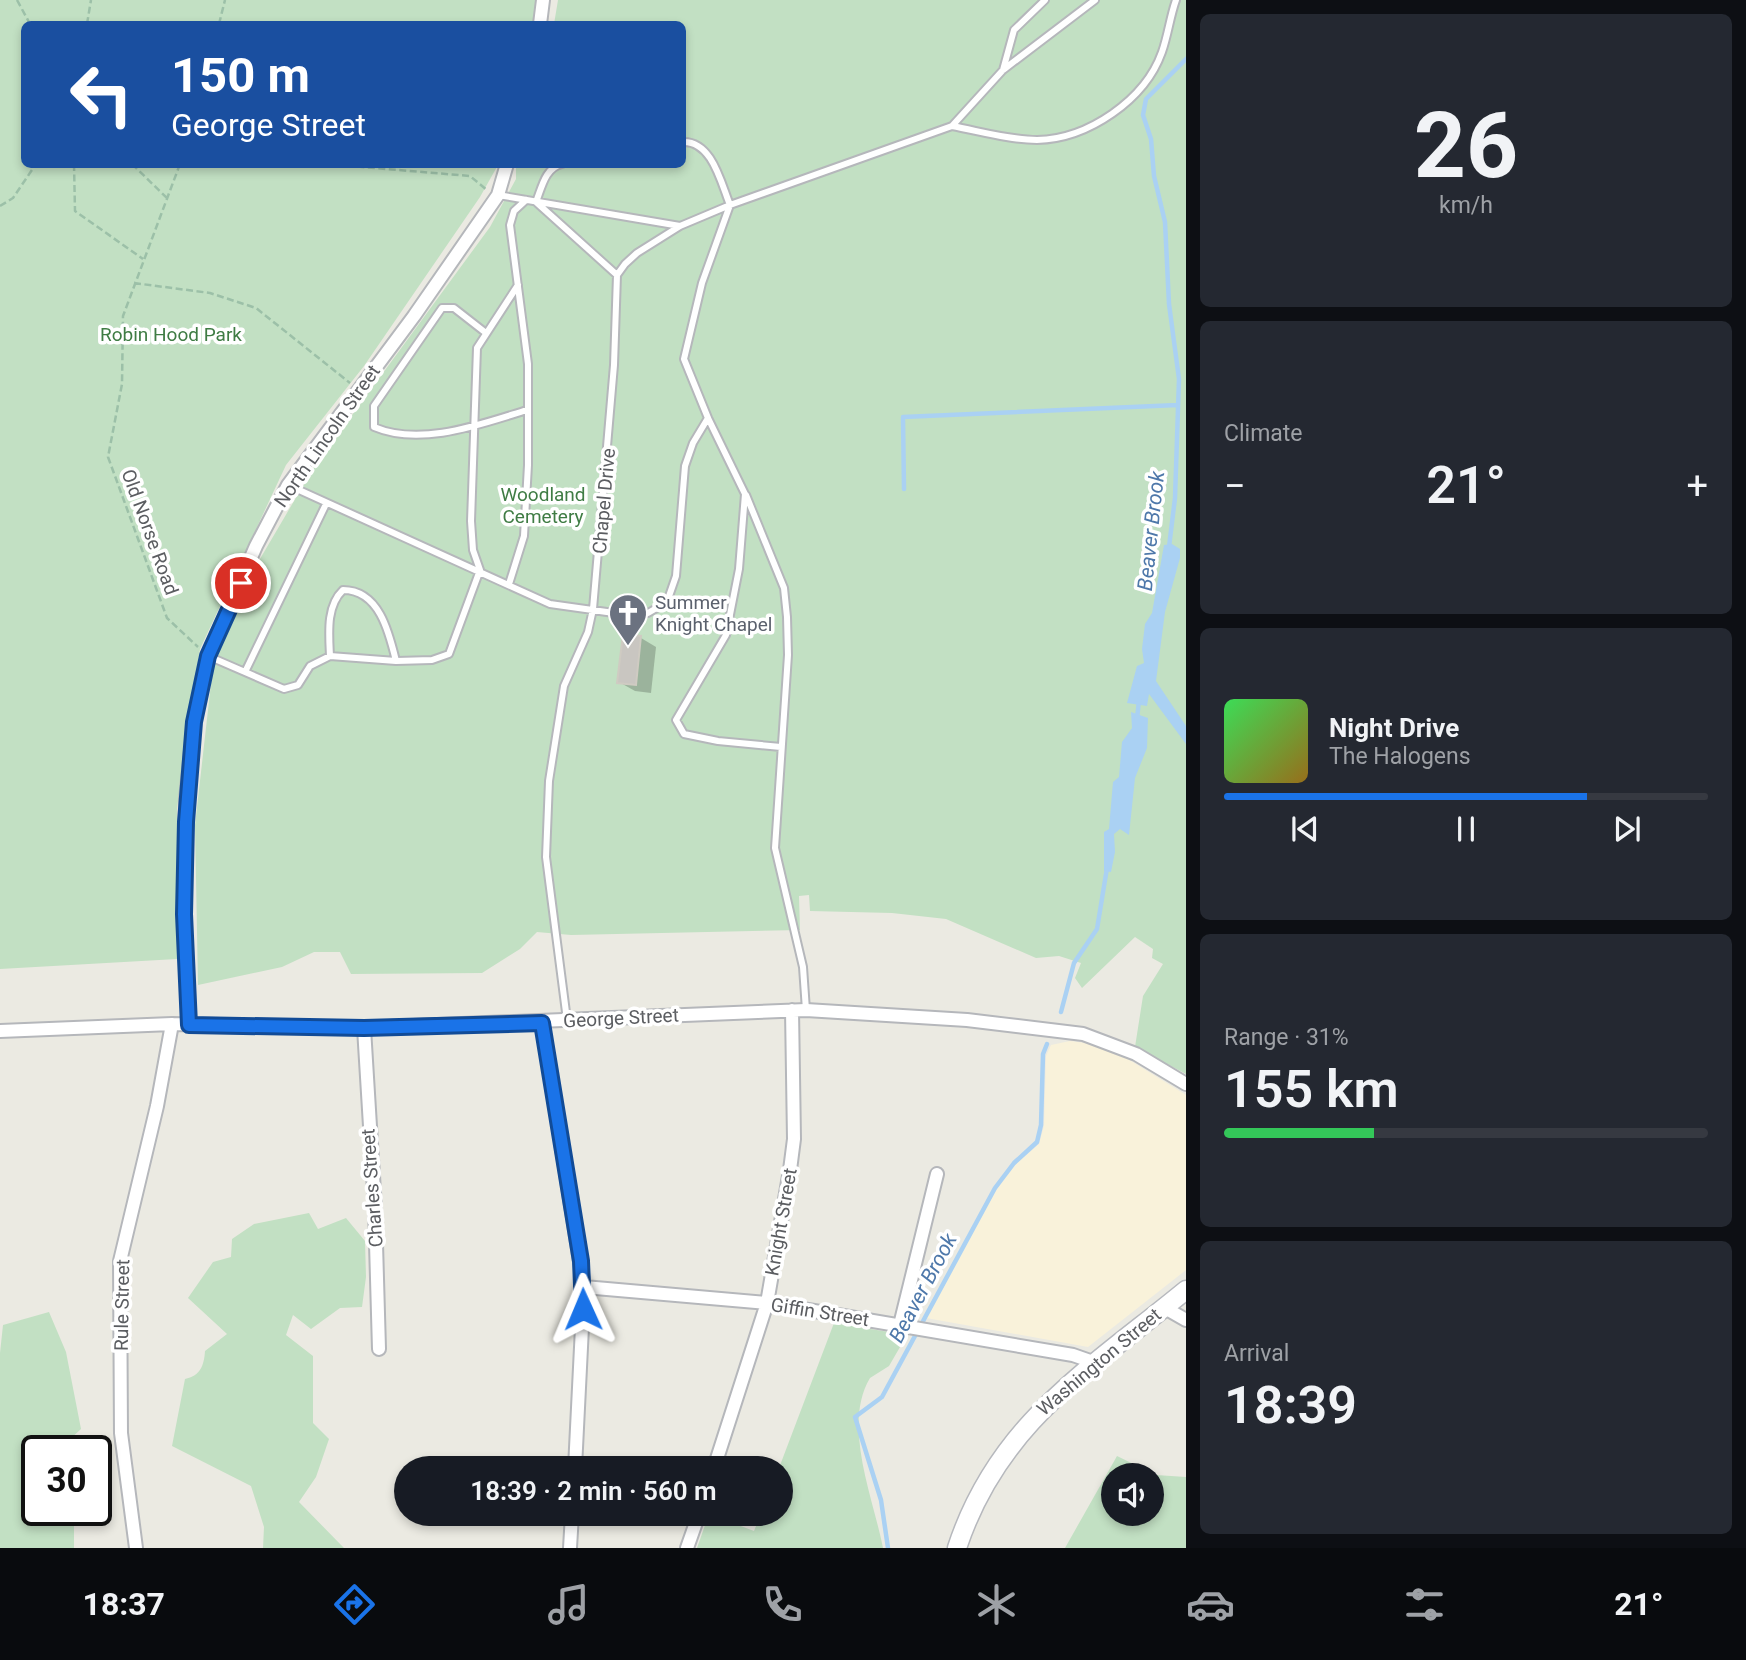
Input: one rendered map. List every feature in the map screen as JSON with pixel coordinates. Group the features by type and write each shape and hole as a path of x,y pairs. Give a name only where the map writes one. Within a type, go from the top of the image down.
{"main road":[{"name":"Washington Street","path":"957,1548 981,1488 1010,1444 1042,1407 1094,1362 1186,1290"}],"street":[{"path":"540,21 542,0"},
{"name":"North Lincoln Street","path":"189,1025 184,914 186,799 194,722 208,656 256,546 288,485 498,195 506,168"},
{"name":"George Street","path":"0,1031 172,1024 364,1028 542,1023 799,1010 859,1010 1083,1034 1136,1054 1186,1084"},
{"name":"Knight Street","path":"718,1456 767,1303 794,1139 799,1010"},
{"path":"542,1023 584,1286 576,1456"},
{"name":"Rule Street","path":"136,1548 121,1433 120,1261 158,1106 172,1024"},
{"name":"Charles Street","path":"364,1028 375,1208 379,1349"},
{"path":"905,1326 937,1174"},
{"name":"Giffin Street","path":"584,1286 767,1303 1073,1355 1094,1362"},
{"path":"1165,1308 1186,1320"},
{"path":"570,1548 571,1526"},
{"path":"687,1548 695,1526"}],"lane":[{"path":"1003,69 1014,30 1045,0"},
{"path":"536,202 617,275 637,253 680,226 730,205 952,126 1003,69 1094,0"},
{"path":"952,126 1038,140 1082,131 1112,114 1142,88 1162,53 1175,0"},
{"path":"686,142 696,143 705,149 730,205 702,283 684,359 784,588 788,655 775,848 803,967 799,1010"},
{"path":"536,202 547,174 552,168"},
{"path":"498,195 680,226"},
{"path":"509,584 524,536 528,364 510,225 514,211 526,200"},
{"name":"Chapel Drive","path":"568,1020 546,857 549,782 564,686 588,632 593,609 614,365 617,275"},
{"path":"208,656 285,688 298,685 310,666 330,656 396,661 432,660 449,654 480,570 473,550 471,520 477,348 518,285"},
{"path":"486,333 454,309 442,308 374,407 374,427 393,435 474,426 527,410"},
{"path":"288,485 550,604 648,613 667,602 676,576 685,466 693,443 708,418"},
{"path":"745,494 739,569 726,635 677,720 684,734 718,741 781,747"},
{"path":"246,670 326,503"},
{"path":"330,656 329,634 335,598 343,590 354,590 367,596 376,607 389,632 396,661"}],"path":[{"path":"18,0 28,21"},
{"path":"87,21 90,0"},
{"path":"220,21 225,0"},
{"path":"0,206 13,198 33,168"},
{"path":"75,168 75,211 143,259"},
{"path":"136,168 169,200"},
{"name":"Old Norse Road","path":"179,168 169,200 143,259 123,316 122,384 108,457 167,618 208,656"},
{"path":"374,168 470,176 485,190 498,195"},
{"path":"134,283 210,293 256,308 347,379 357,391"}],"shaded area":[{"path":"1070,1041 1093,1044 1123,1056 1186,1095 1186,1270 1088,1347 926,1318 995,1192 1016,1164 1039,1144 1044,1126 1046,1056 1051,1045"}],"green space":[{"name":"Robin Hood Park","path":"0,0 542,0 538,21 21,21 21,168 496,168 480,197 364,366 286,465 200,649 177,808 177,959 0,969"},
{"name":"Woodland Cemetery","path":"558,0 1186,0 1186,1074 1135,1047 1143,996 1163,964 1152,958 1153,949 1135,937 1082,988 1075,978 1081,963 1059,956 1036,958 946,919 892,913 810,911 809,895 799,896 800,930 571,935 537,932 520,949 482,973 351,974 340,952 314,952 282,967 198,985 195,825 214,657 257,564 314,467 490,227 516,179 516,168 686,168 686,21 554,21"},
{"path":"309,1213 318,1229 346,1218 365,1241 366,1277 362,1307 340,1308 311,1329 293,1315 286,1335 313,1356 313,1423 329,1439 316,1477 299,1502 344,1548 263,1548 264,1527 251,1486 172,1446 185,1379 198,1373 205,1351 227,1334 188,1298 213,1262 231,1257 232,1239 254,1224"},
{"path":"49,1312 66,1352 81,1429 74,1435 21,1435 21,1526 74,1526 74,1548 0,1548 0,1353 3,1325"},
{"path":"834,1323 907,1335 889,1366 870,1378 862,1397 859,1417 862,1462 883,1548 697,1548 705,1526 741,1526 754,1531 756,1526 793,1526 793,1456 784,1456"},
{"path":"1117,1456 1131,1463 1113,1463"},
{"path":"1164,1476 1186,1477 1186,1548 1065,1548 1101,1484 1101,1526 1164,1526"}],"water":[{"path":"1172,544 1180,549 1180,558 1165,612 1156,681 1186,726 1186,744 1149,694 1147,706 1127,703 1137,666 1144,663 1142,649 1145,624 1152,613 1164,545"},
{"path":"1131,712 1148,718 1147,748 1135,778 1129,835 1120,829 1114,834 1115,852 1111,872 1104,871 1104,832 1109,829 1113,782 1119,777 1122,742 1132,728"}],"building":[{"path":"623,634 641,636 636,685 617,683"}],"waterway":[{"name":"Beaver Brook","path":"1169,547 1175,498 1179,379 1169,304 1165,222 1154,176 1151,139 1143,115 1146,99 1186,59"},
{"path":"904,489 903,417 1178,405"},
{"name":"Beaver Brook","path":"1137,719 1139,700"},
{"name":"Beaver Brook","path":"1061,1012 1074,963 1097,929 1107,868"},
{"name":"Beaver Brook","path":"888,1548 881,1500 855,1417 882,1397 995,1188 1014,1163 1037,1142 1041,1125 1043,1054 1047,1044"}],"place":[{"name":"Summer Knight Chapel","path":"628,647"}],"route":[{"path":"241,583 208,656 194,722 186,799 184,914 189,1025 364,1028 542,1023 581,1261 583,1309"}]}
